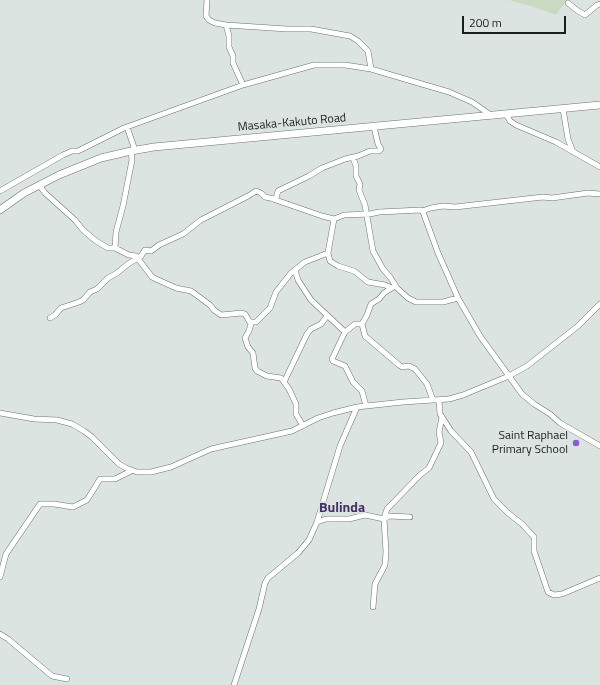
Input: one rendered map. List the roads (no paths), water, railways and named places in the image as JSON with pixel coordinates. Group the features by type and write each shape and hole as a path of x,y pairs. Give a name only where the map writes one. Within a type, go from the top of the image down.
{"highway":[{"name":"Masaka-Kakuto Road","path":"0,210 39,184 101,158 133,150 600,105"}],"street":[{"path":"207,0 206,16 209,20 226,25 311,29 350,36 358,41 368,51 371,69"},
{"path":"568,3 585,15 600,4"},
{"path":"226,25 229,36 228,47 232,53 233,63 243,85"},
{"path":"0,191 63,155 78,151 127,127 243,85 314,65 345,65 371,69 449,92 472,102 492,116"},
{"path":"563,109 568,139 573,152"},
{"path":"506,114 510,121 516,125 556,142 600,167"},
{"path":"272,199 276,198 279,190 335,162 353,158 370,150 380,150 374,126"},
{"path":"115,248 116,232 123,206 133,150 127,127"},
{"path":"353,158 356,166 356,176 360,184 359,190 364,205 373,251 383,269 390,276 394,287"},
{"path":"39,184 45,192 91,237 108,248 115,248 129,255 138,257 142,265 156,279 176,288 191,291 222,315 245,314 251,324 245,338 253,353 255,368 260,373 267,376 278,377 284,382 295,401 296,414 303,426"},
{"path":"50,318 56,315 61,308 83,300 90,292 98,289 108,278 141,256 145,250 151,251 159,245 183,234 201,220 253,192 258,192 265,197 334,219 344,215 379,212 422,211 443,206 455,207 543,197 552,198 581,194 600,194"},
{"path":"422,211 438,253 458,298 489,349 522,394 530,402 548,413 560,423 600,446"},
{"path":"334,219 328,253 330,261 338,266 354,272 368,282 394,287 406,297 416,302 443,302 458,298"},
{"path":"251,324 252,322 256,322 270,308 276,292 287,276 305,262 328,253"},
{"path":"295,270 298,280 311,300 345,332"},
{"path":"394,287 372,303 362,324 365,336 397,364 402,367 411,367 419,373 428,384 433,400"},
{"path":"0,413 57,420 72,424 92,437 119,464 132,470 144,472 161,470 171,467 203,451 292,431 333,412 357,407 440,400 463,395 509,376 527,366 570,332 600,304"},
{"path":"284,382 307,334 311,329 321,324 327,316"},
{"path":"362,324 355,324 345,332 340,344 335,350 332,360 345,366 353,382 362,391 366,406"},
{"path":"440,400 440,414 451,431 471,452 494,499 534,537 534,550 548,592 554,595 562,594 600,578"},
{"path":"234,685 259,609 265,583 274,573 303,548 309,540 317,522 340,446 357,407"},
{"path":"373,607 375,584 385,565 386,552 384,519 388,509 420,475 429,468 441,443 439,432 442,417"},
{"path":"0,577 6,554 40,504 54,504 73,507 87,500 100,479 115,479 132,470"},
{"path":"317,522 326,518 349,519 365,515 384,519 389,516 410,517"},
{"path":"0,634 52,676 67,679"}],"place":[{"name":"Saint Raphael Primary School","path":"576,443"}],"district":[{"name":"Bulinda","path":"342,509"}]}
